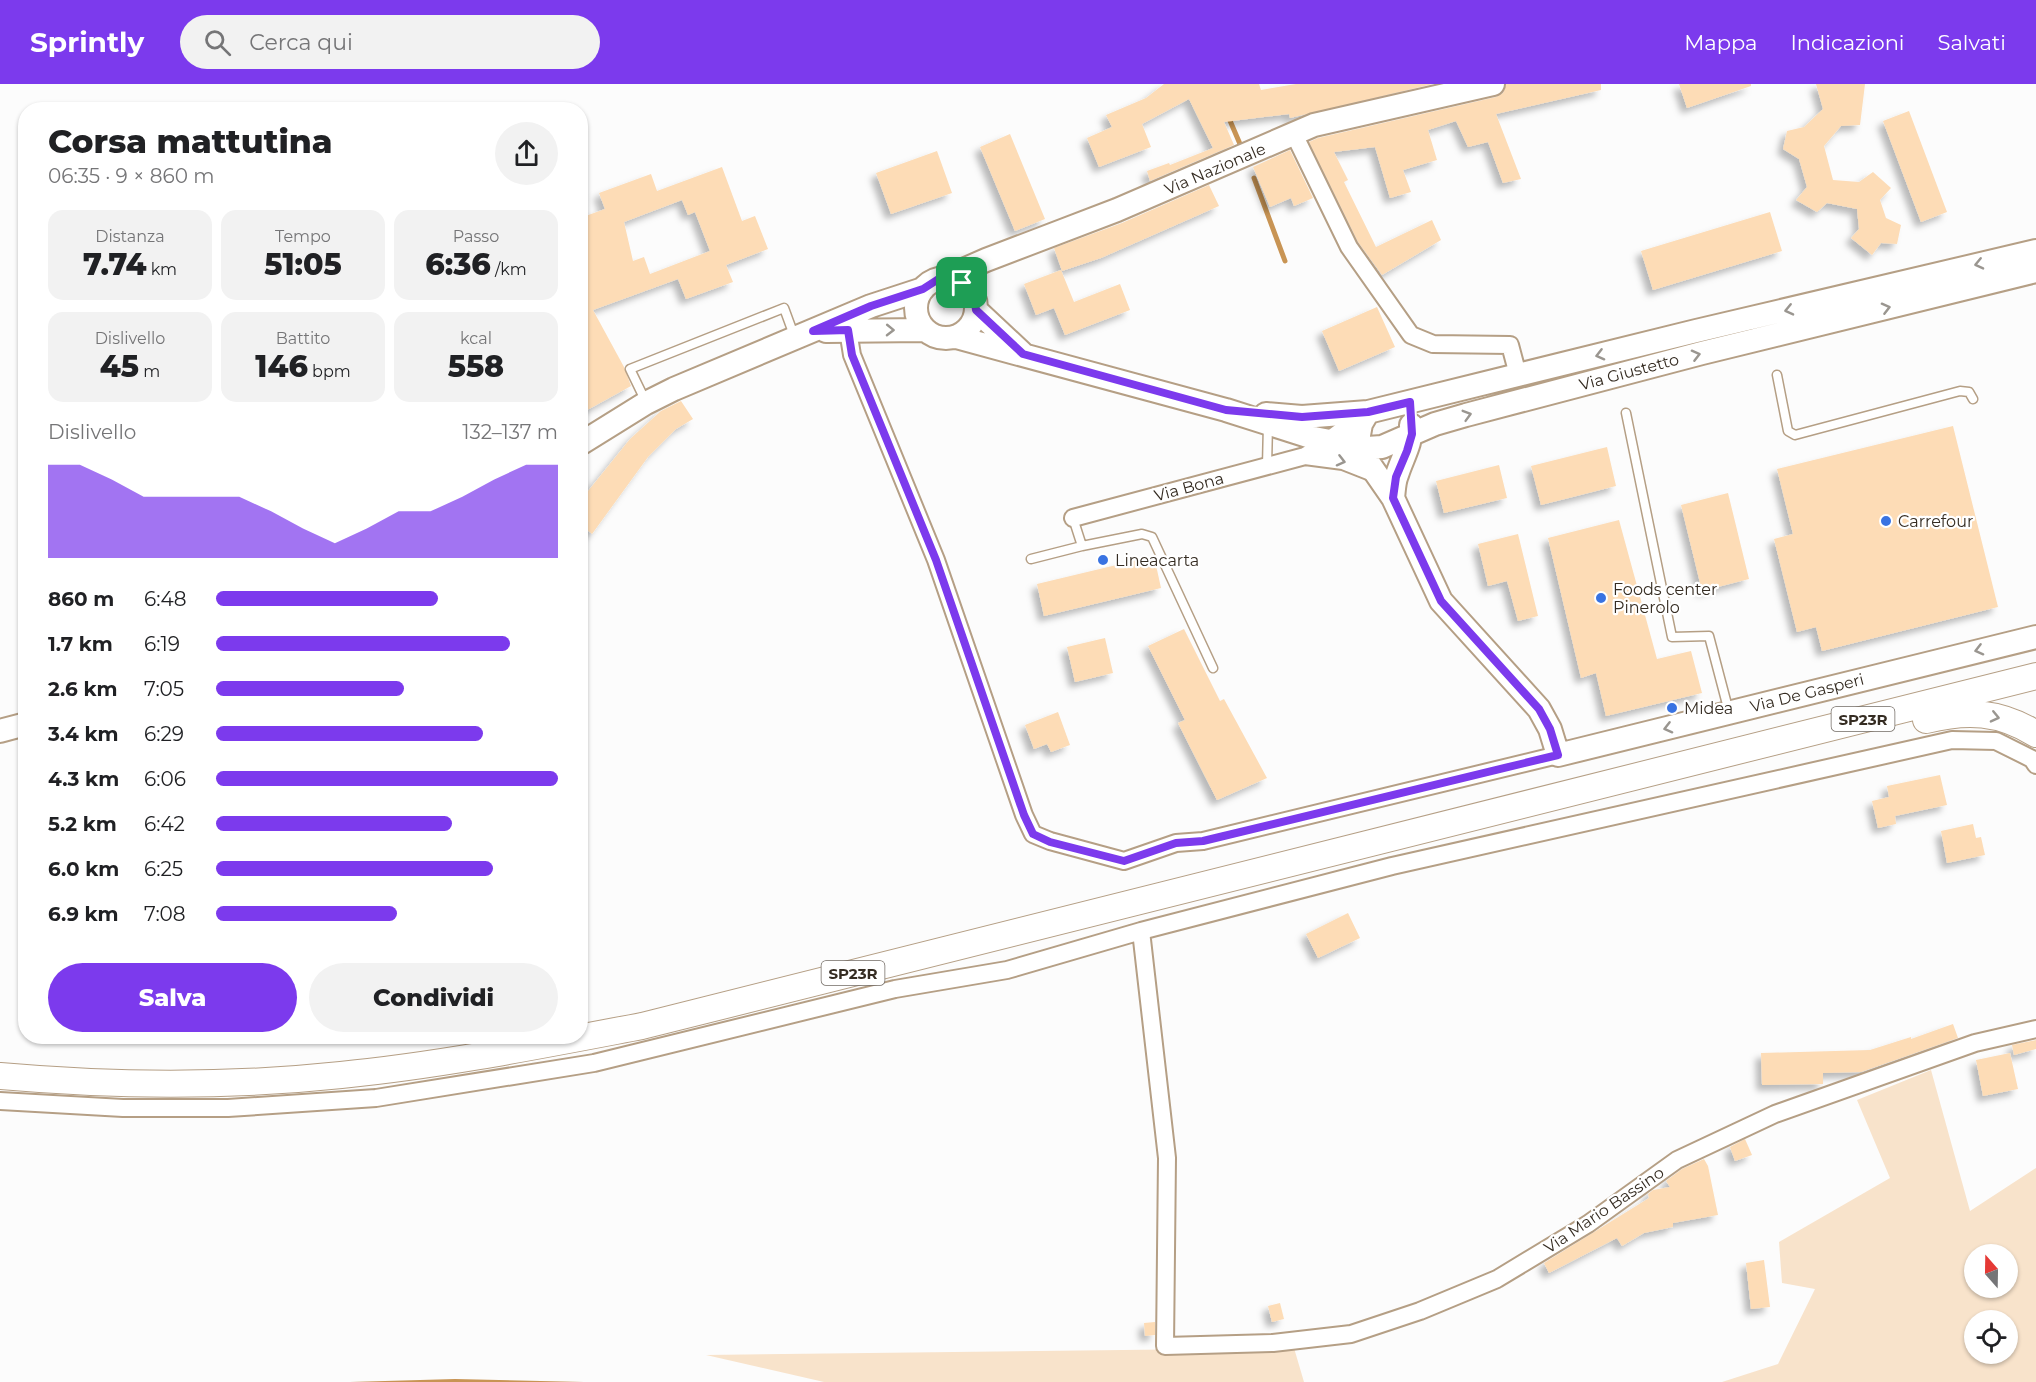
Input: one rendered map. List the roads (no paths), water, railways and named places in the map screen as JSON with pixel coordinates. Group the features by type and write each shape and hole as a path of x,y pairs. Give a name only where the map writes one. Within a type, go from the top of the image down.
{"main road":[{"name":"Via Nazionale","path":"945,278 1117,210 1314,125 1493,84"},
{"name":"Via Giustetto","path":"1226,410 1302,417 1368,412 2036,251"},
{"path":"923,289 916,305 919,323 925,330 939,338 956,337 970,326 980,275 998,257"},
{"name":"Via Giustetto","path":"956,337 1226,410 1329,441 1367,448 1382,447 1435,424 1466,415 1679,359 2036,271"},
{"path":"588,439 646,403 702,376 871,306 923,289 937,280 945,278 962,283 975,304"},
{"name":"Via Giustetto","path":"975,304 1023,354"},
{"path":"804,335 848,330 925,330"},
{"path":"1393,498 1396,477 1412,434 1410,402"},
{"path":"1368,412 1361,424 1357,446 1393,498 1441,601 1539,709 1550,729 1558,755"},
{"name":"Via De Gasperi","path":"1558,755 2036,637"},
{"name":"SP23R","path":"588,1036 664,1020 2036,676"},
{"path":"1691,763 1777,756 1953,713 1976,713 2001,718 2021,725 2036,734"},
{"path":"0,731 18,726"},
{"name":"SP23R","path":"0,1076 117,1083 212,1083 339,1076 420,1066 548,1044"}],"street":[{"path":"1294,134 1349,247 1411,335 1433,344 1510,345 1518,375"},
{"name":"Via De Gasperi","path":"848,330 852,355 936,560 1024,815 1033,834 1050,842 1124,861 1176,843 1203,841 1558,755"},
{"path":"1305,456 1368,412"},
{"path":"1305,456 1343,461 1376,474"},
{"name":"Via Bona","path":"1073,518 1305,456"},
{"path":"0,1101 123,1108 228,1108 376,1098 594,1063 895,989 1007,970 1141,931 1392,866 1952,740 1996,741 2032,759 2036,765"},
{"name":"Via Mario Bassino","path":"1141,931 1167,1158 1165,1346 1273,1343 1351,1334 1420,1311 1497,1279 1588,1224 1677,1160 1775,1114 1975,1044 2036,1029"}],"lane":[{"path":"646,403 630,369 784,308 804,335"},
{"path":"1777,375 1788,431 1795,435 1960,391 1970,392 1973,399"},
{"path":"1626,413 1672,637 1709,636 1729,712"},
{"path":"1267,466 1268,424"},
{"path":"1073,518 1082,546"},
{"path":"1031,559 1142,534 1152,537 1213,668"}],"waterway":[{"path":"1228,116 1240,144"},
{"path":"1254,178 1285,261"}],"place":[{"name":"Carrefour","path":"1886,521"},
{"name":"Lineacarta","path":"1103,560"},
{"name":"Foods center Pinerolo","path":"1601,598"},
{"name":"Midea","path":"1672,708"}]}
